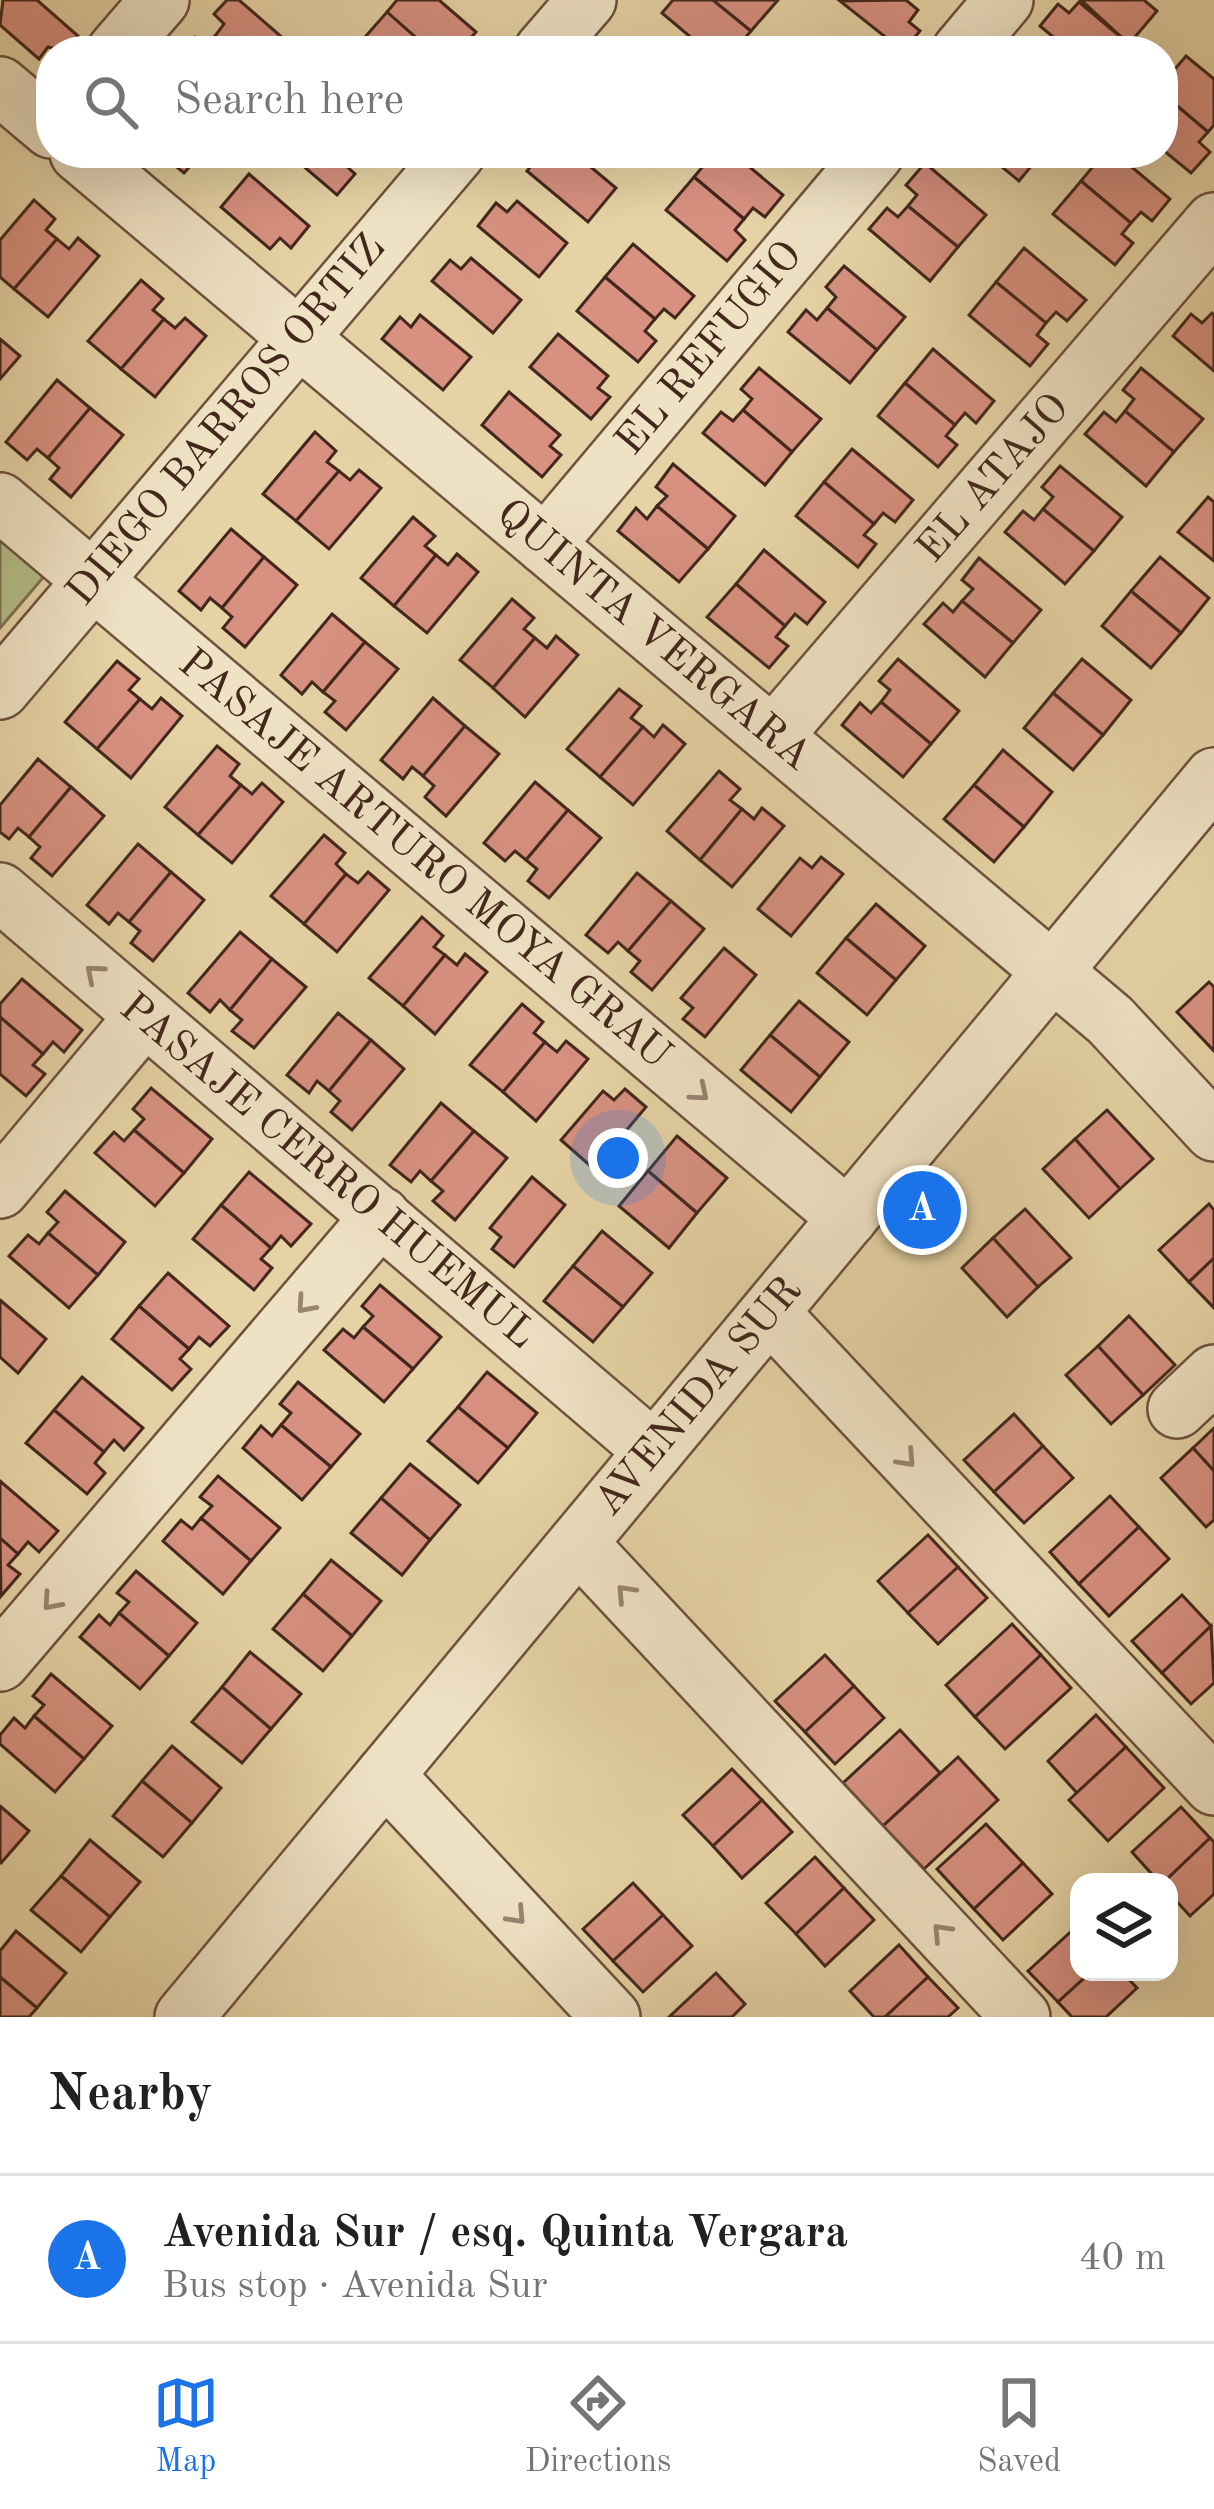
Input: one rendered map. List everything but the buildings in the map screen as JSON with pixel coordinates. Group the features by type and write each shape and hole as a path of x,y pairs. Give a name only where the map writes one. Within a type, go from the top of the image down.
{"street":[{"path":"129,36 160,0"},
{"path":"556,36 587,0"},
{"path":"974,36 1004,0"},
{"path":"0,86 36,116"},
{"name":"QUINTA VERGARA","path":"98,168 1110,1020 1214,1132"},
{"name":"DIEGO BARROS ORTIZ","path":"0,690 443,168"},
{"name":"EL REFUGIO","path":"545,545 862,168"},
{"name":"EL ATAJO","path":"773,736 1214,222"},
{"name":"PASAJE ARTURO MOYA GRAU","path":"0,502 848,1218"},
{"name":"AVENIDA SUR","path":"190,2014 1214,777"},
{"name":"PASAJE CERRO HUEMUL","path":"0,892 654,1451"},
{"path":"0,1189 144,1017"},
{"path":"0,1662 381,1216"},
{"path":"770,1312 1214,1786"},
{"path":"578,1543 1021,2017"},
{"path":"385,1775 611,2017"}],"green space":[{"path":"0,511 58,560 0,628"}],"place":[{"name":"Avenida Sur / esq. Quinta Vergara","path":"922,1210"}]}
